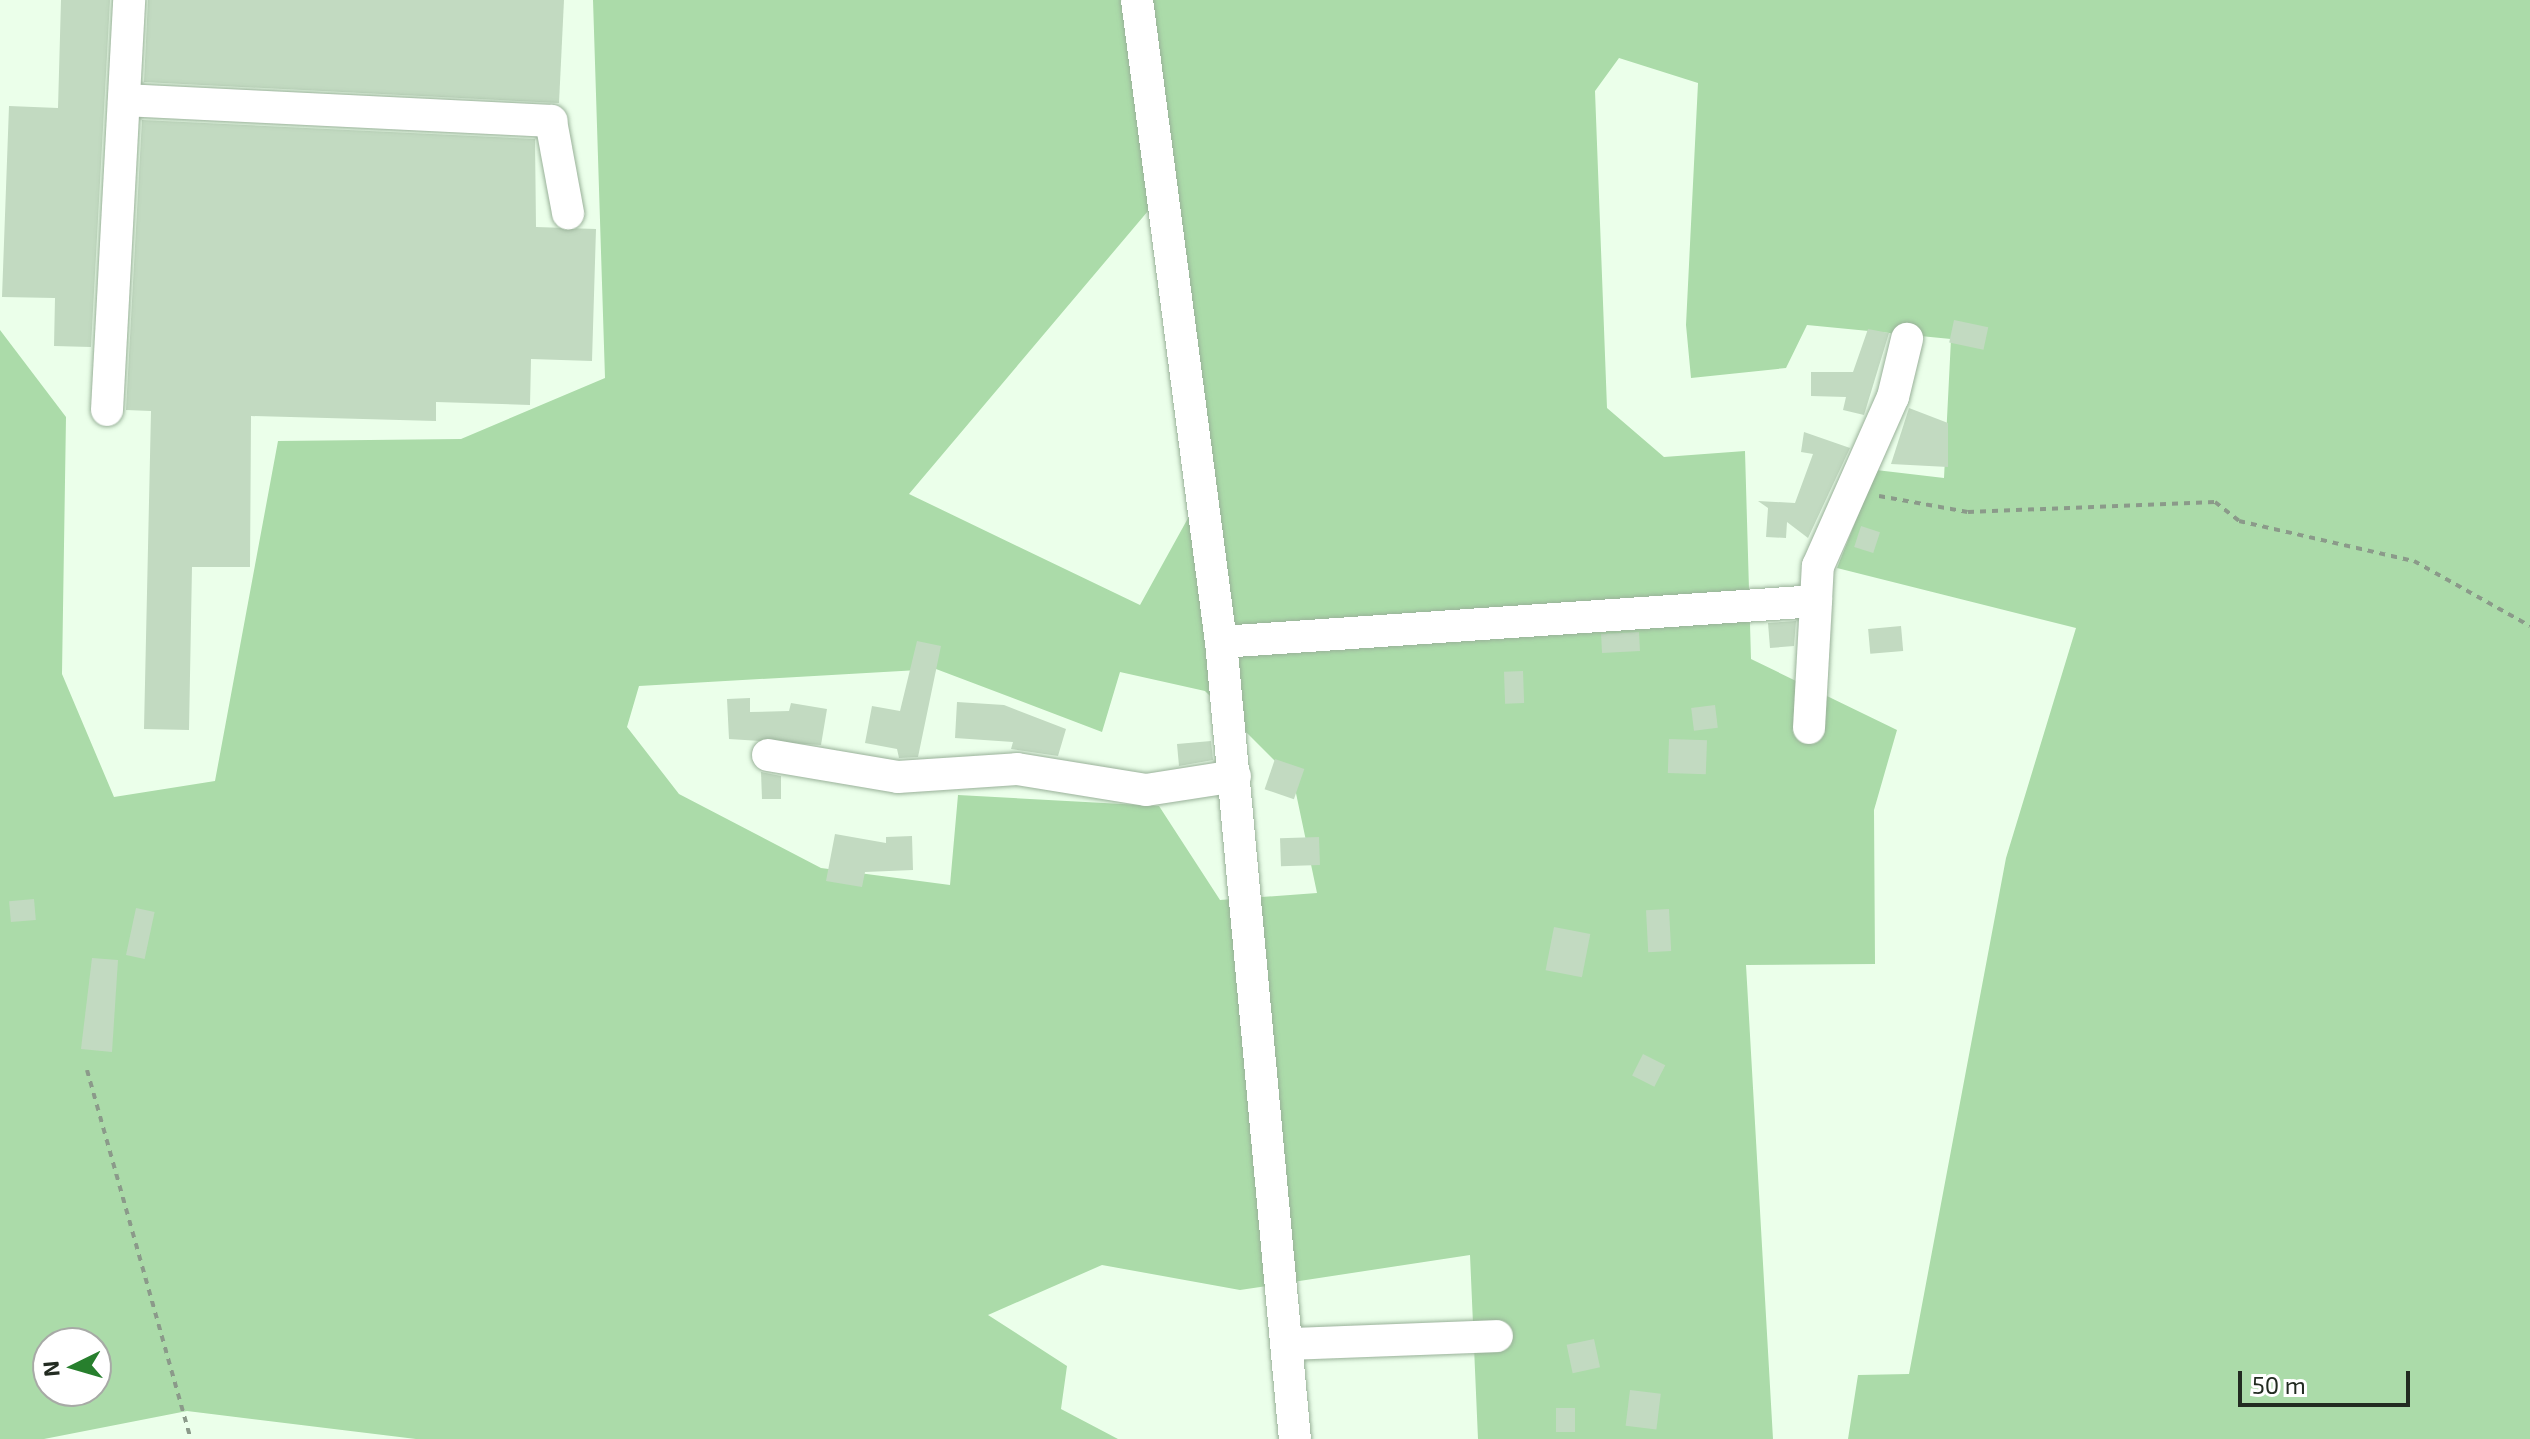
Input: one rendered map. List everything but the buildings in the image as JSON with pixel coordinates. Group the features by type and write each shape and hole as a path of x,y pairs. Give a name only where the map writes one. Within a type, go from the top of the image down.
{"street":[{"path":"107,410 129,0"},
{"path":"1137,0 1221,642 1290,1344 1295,1439"},
{"path":"124,100 551,121 568,213"},
{"path":"1809,728 1818,566 1850,486 1893,397 1907,339"},
{"path":"1221,642 1816,601"},
{"path":"768,755 898,777 1017,769 1146,790 1235,776"},
{"path":"1290,1344 1497,1336"}],"path":[{"path":"1850,486 1904,505 1968,512 2215,502 2239,521 2414,561 2530,626"},
{"path":"87,1070 191,1439"}],"green space":[{"path":"593,0 2530,0 2530,1439 1848,1439 1858,1375 1909,1374 2006,858 2076,628 1837,568 1876,470 1944,478 1951,339 1807,325 1786,368 1691,378 1686,325 1698,83 1619,58 1595,91 1607,408 1664,457 1745,451 1751,659 1897,730 1874,810 1875,964 1746,965 1773,1439 1478,1439 1470,1255 1240,1290 1102,1265 988,1315 1067,1366 1061,1409 1118,1439 416,1439 187,1411 44,1439 0,1439 0,330 66,417 62,674 114,797 215,781 278,441 461,439 605,378","holes":["1148,211 1208,482 1140,605 909,494","936,669 1102,732 1120,672 1205,691 1293,779 1317,893 1220,900 1159,806 958,795 950,885 821,868 679,794 627,727 639,686"]}]}
